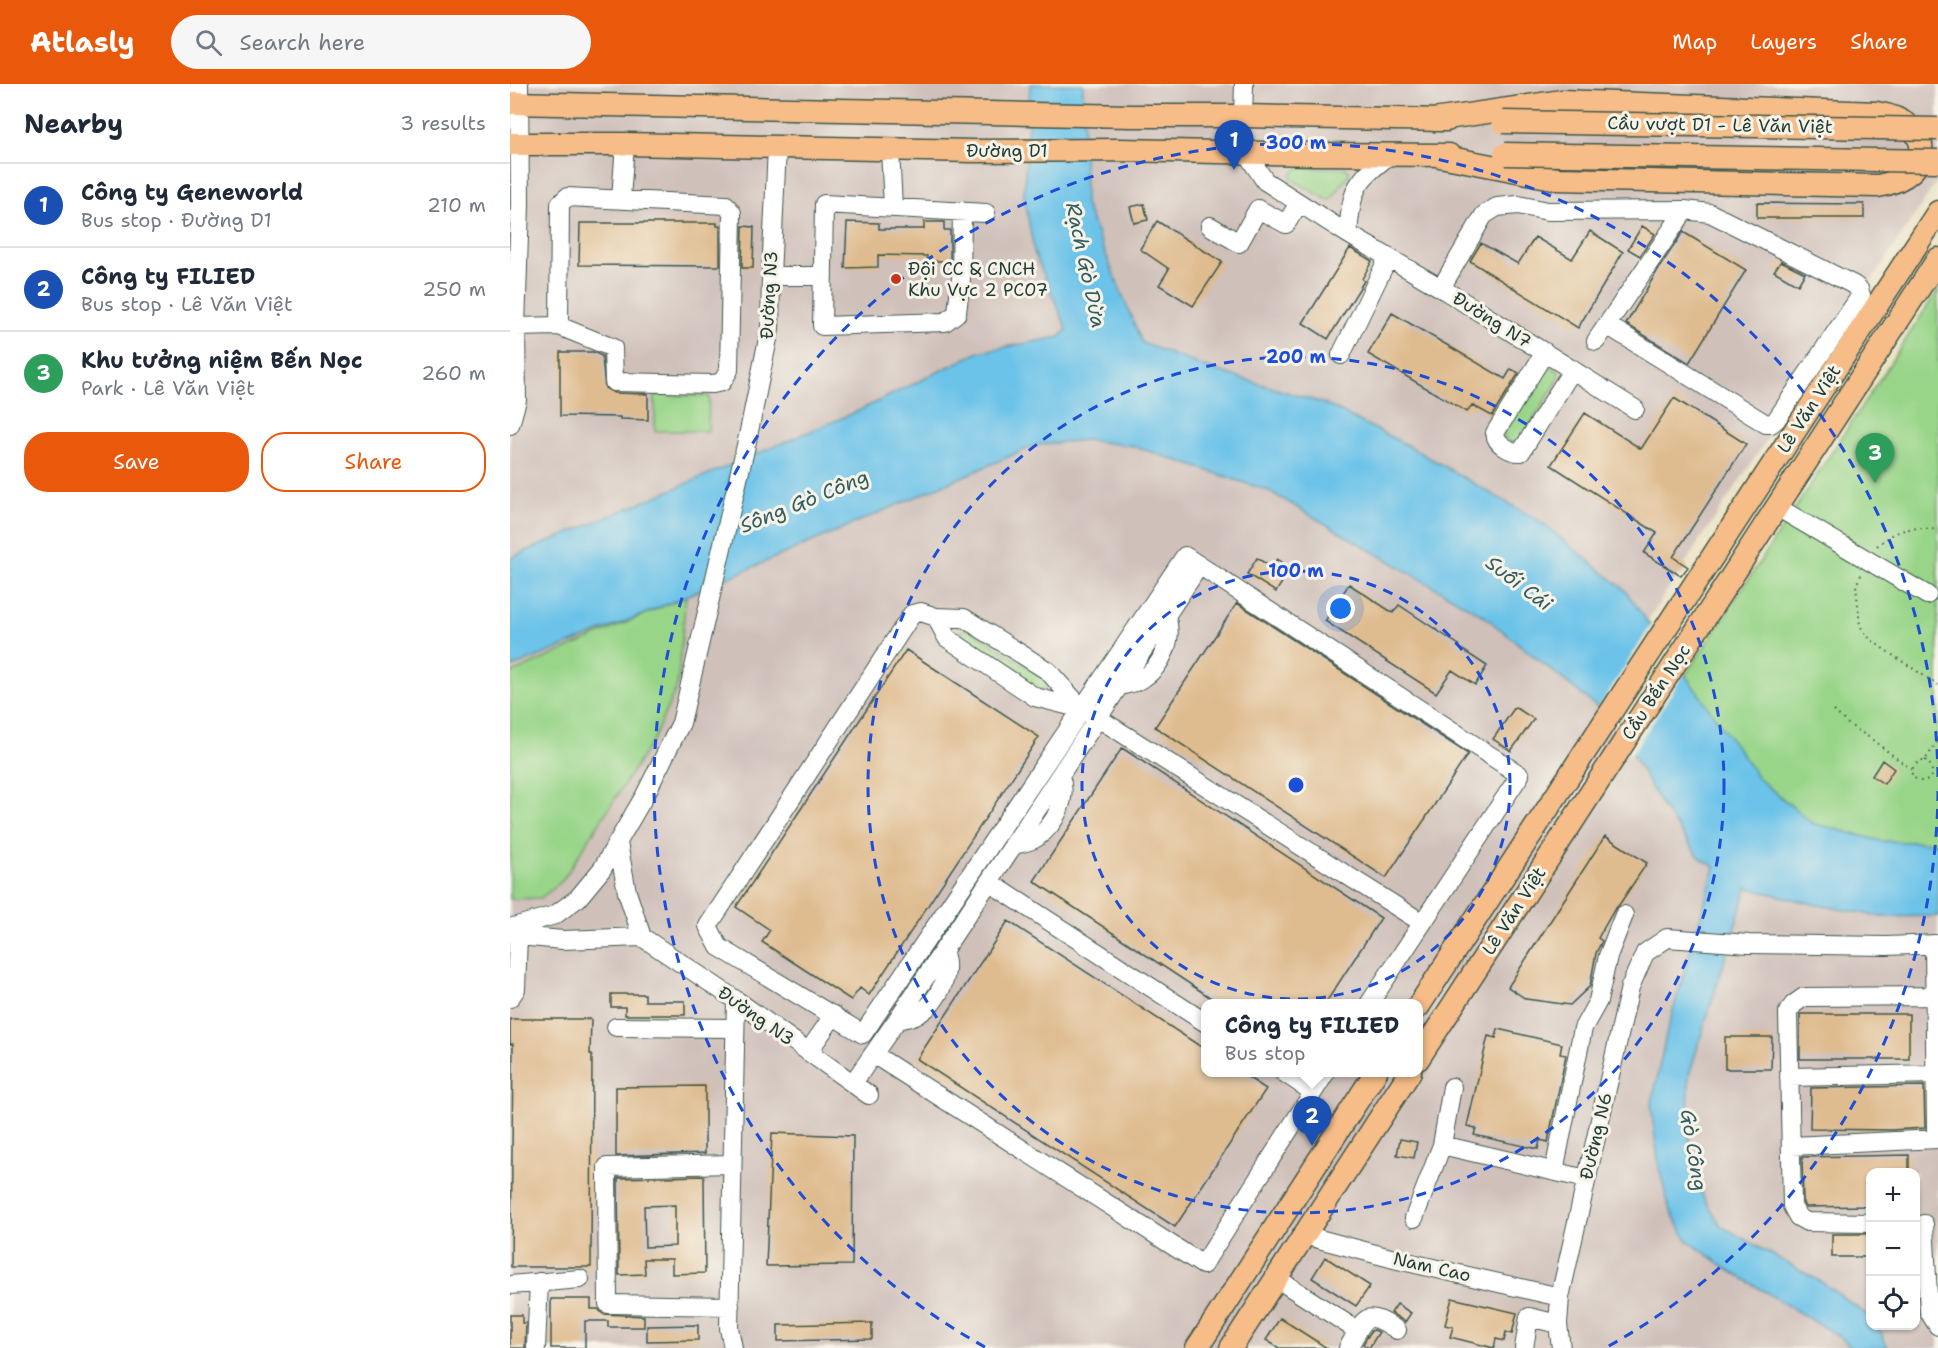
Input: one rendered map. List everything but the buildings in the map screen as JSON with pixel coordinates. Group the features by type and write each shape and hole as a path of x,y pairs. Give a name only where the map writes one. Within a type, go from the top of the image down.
{"main road":[{"name":"Đường D1","path":"516,97 590,105 977,107 1131,111 1166,116 1503,122"},
{"path":"1433,120 1562,101 1877,113 1898,118 1910,126 1919,138 1922,151 1919,164 1910,175 1899,181 1878,186 1558,179 1435,155"},
{"name":"Cầu vượt D1 - Lê Văn Việt","path":"1503,122 1938,129"},
{"name":"Đường D1","path":"514,144 972,151 1119,150 1317,154 1505,154"},
{"name":"Cầu vượt D1 - Lê Văn Việt","path":"1505,154 1938,161"},
{"name":"Lê Văn Việt","path":"1680,606 1938,212"},
{"name":"Lê Văn Việt","path":"1703,621 1938,259"},
{"path":"1755,492 1777,507"},
{"name":"Cầu Bến Nọc","path":"1587,748 1680,606"},
{"name":"Cầu Bến Nọc","path":"1610,764 1703,621"},
{"name":"Lê Văn Việt","path":"1423,1001 1587,748"},
{"name":"Lê Văn Việt","path":"1423,1053 1610,764"},
{"path":"1197,1348 1373,1077"},
{"path":"1231,1348 1407,1077"},
{"path":"1274,1230 1304,1235"}],"street":[{"path":"1244,84 1244,116"},
{"path":"510,425 517,400 514,325 520,205 514,144 516,97"},
{"path":"621,199 625,144"},
{"name":"Đường N3","path":"618,843 681,723 747,441 770,329 777,147"},
{"path":"890,150 893,207"},
{"name":"Đường N7","path":"1245,152 1265,182 1635,409"},
{"path":"1348,234 1354,190 1365,174 1391,154"},
{"path":"514,325 559,326 613,348 614,382 713,384 722,382 729,370 732,213 726,205 567,197 560,204 559,326"},
{"path":"1210,226 1239,243 1258,208 1286,224 1299,203"},
{"path":"962,212 962,278 957,313 945,322 822,326 824,204 986,213"},
{"path":"1441,288 1484,215 1497,207 1518,205 1548,211 1684,210 1710,213 1854,285 1859,289 1861,295 1772,424 1766,424 1607,326"},
{"path":"1596,341 1684,210"},
{"path":"1341,355 1388,258"},
{"path":"771,276 823,276"},
{"path":"1545,352 1495,433 1496,439 1510,450 1515,453 1521,452 1573,369"},
{"path":"1777,507 1927,595"},
{"path":"853,1083 1166,616 1192,561"},
{"path":"1082,709 1048,671 964,618 936,617 921,612 912,614 708,926 719,947 863,1034 1082,709 1192,561"},
{"path":"1192,561 1520,775 1421,922 1373,999"},
{"path":"936,617 947,638 1035,697 1082,709 1098,718 1421,922"},
{"path":"947,638 964,618"},
{"path":"513,932 555,915 578,898 602,869 618,843"},
{"path":"513,932 563,940 642,937 627,892 618,843"},
{"path":"989,882 1201,1020"},
{"path":"1554,1171 1583,1028 1598,1001 1608,956 1624,915"},
{"path":"510,998 516,989 513,932"},
{"name":"Đường N3","path":"642,937 736,1000 869,1095"},
{"name":"Đường N6","path":"1561,1348 1558,1324 1560,1297 1630,987 1645,953 1667,938 1749,944 1886,946 1936,944"},
{"path":"1791,1146 1938,1137 1936,1132 1936,944"},
{"path":"1866,1223 1808,1222 1798,1217 1792,1206 1788,1012 1804,997 1936,996"},
{"path":"732,1348 729,1328 736,1000"},
{"path":"808,1052 834,1015"},
{"path":"616,1027 735,1028"},
{"path":"873,1054 1203,1265 1323,1077"},
{"path":"1789,1077 1937,1074"},
{"path":"1290,1077 1313,1092"},
{"path":"1414,1218 1442,1145 1452,1087"},
{"path":"1442,1145 1586,1179"},
{"path":"730,1306 608,1304 607,1167 732,1164"},
{"path":"1926,1224 1929,1312 1938,1326"},
{"name":"Nam Cao","path":"1304,1235 1398,1260 1560,1297"},
{"path":"1276,1278 1358,1331"},
{"path":"510,1285 580,1279"},
{"path":"537,1348 539,1282"},
{"path":"1348,1348 1367,1319 1375,1317 1397,1330"},
{"path":"1524,1348 1529,1317 1558,1324"}],"path":[{"path":"1938,530 1916,527 1891,534 1864,558 1856,585 1860,626 1870,639 1938,685"},
{"path":"1834,711 1848,724 1912,770 1914,777 1919,780 1938,777"},
{"path":"1925,760 1938,741"},
{"path":"1912,770 1918,761 1925,760 1933,770 1931,777"}],"shaded area":[{"path":"510,84 1938,84 1938,180 1593,703 1612,719 1663,808 1699,856 1747,887 1882,917 1938,916 1938,1348 510,1348"}],"green space":[{"path":"1298,168 1346,168 1349,174 1330,201 1291,179 1291,174"},
{"path":"1938,290 1938,843 1881,841 1812,823 1759,779 1685,676"},
{"path":"1546,366 1558,370 1559,379 1520,441 1515,443 1506,441 1502,426"},
{"path":"655,395 709,396 708,431 655,431"},
{"path":"686,596 677,686 654,738 562,881 541,898 510,899 510,674"},
{"path":"969,629 1048,680 1046,688 1038,691 960,641 962,631"}],"water":[{"path":"1030,84 1083,84 1085,204 1142,343 1205,367 1325,404 1407,445 1541,522 1625,590 1759,779 1812,823 1881,841 1938,843 1938,916 1882,917 1747,888 1689,1075 1688,1132 1703,1197 1721,1226 1823,1283 1866,1314 1866,1330 1880,1330 1888,1348 1852,1348 1843,1339 1729,1270 1687,1240 1669,1208 1659,1167 1651,1107 1666,1035 1715,867 1699,857 1663,808 1612,719 1484,616 1269,491 1133,446 1086,440 1036,445 642,615 510,668 510,558 856,412 979,352 1060,337 1067,329 1034,252 1024,195"}],"pier":[{"path":"1652,624 1686,671 1630,757 1610,721 1597,710"}],"place":[{"name":"Công ty Geneworld","path":"1234,170"},
{"name":"Đội CC & CNCH Khu Vực 2 PC07","path":"896,279"},
{"name":"Khu tưởng niệm Bến Nọc","path":"1875,483"},
{"name":"Công ty FILIED","path":"1312,1146"}],"water label":[{"name":"Rạch Gò Dừa","path":"1086,265"},
{"name":"Sông Gò Công","path":"804,501"},
{"name":"Suối Cái","path":"1519,583"},
{"name":"Gò Công","path":"1694,1150"}]}
